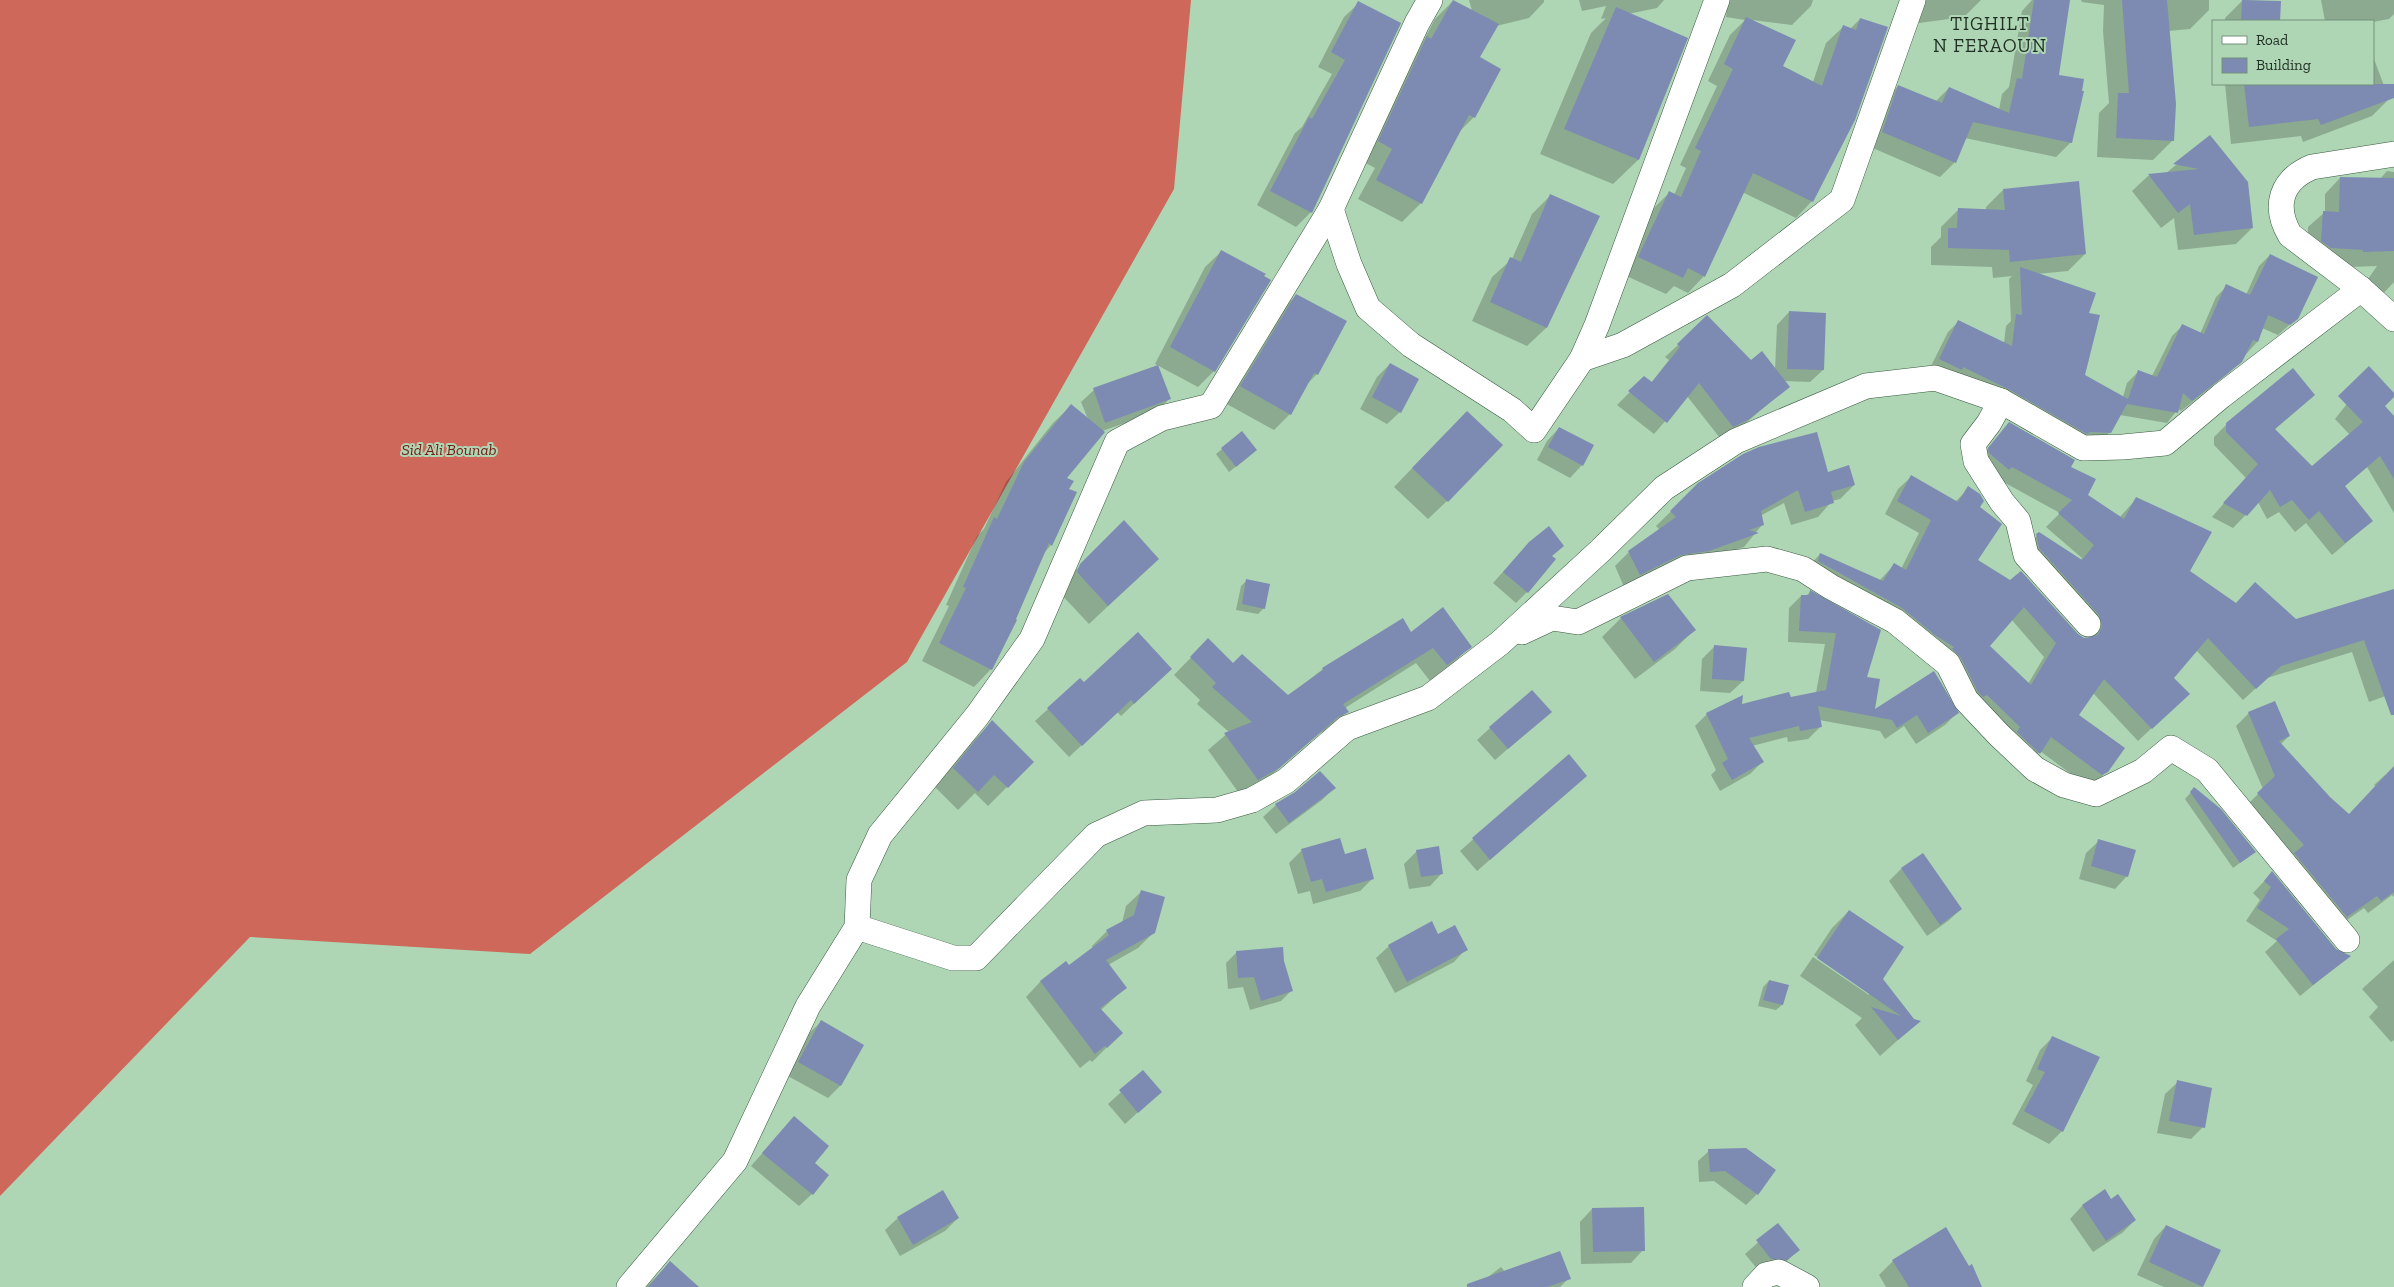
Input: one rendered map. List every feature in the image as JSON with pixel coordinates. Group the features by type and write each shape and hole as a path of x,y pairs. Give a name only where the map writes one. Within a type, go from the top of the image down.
{"street":[{"path":"629,1287 735,1161 808,1006 857,927 859,880 880,835 977,716 1032,639 1117,442 1162,418 1211,406 1331,209 1417,23 1430,0"},
{"path":"1331,209 1349,264 1368,308 1411,345 1512,410 1534,430 1582,359 1597,325 1717,0"},
{"path":"1582,359 1622,345 1732,285 1842,200 1913,0"},
{"path":"2394,154 2312,167 2301,171 2292,179 2281,201 2284,225 2290,235 2361,289 2394,319"},
{"path":"857,927 953,958 976,958 1096,835 1144,813 1217,810 1252,800 1286,781 1347,728 1428,698 1500,643 1601,550 1664,488 1736,442 1866,386 1935,378 2001,401 2083,448 2165,443 2221,396 2361,289"},
{"path":"2001,401 1989,423 1973,444 1976,462 2002,502 2018,522 2026,555 2088,624"},
{"path":"1500,643 1552,618 1578,622 1686,568 1767,559 1803,569 1831,587 1895,621 1948,664 1966,700 1999,735 2035,769 2064,785 2096,794 2143,771 2171,748 2207,770 2348,940"},
{"path":"1755,1287 1766,1275 1779,1272 1807,1287"}],"green space":[{"name":"Sid Ali Bounab","path":"0,0 1191,0 1174,189 907,662 530,954 250,937 0,1196"}],"building":[{"path":"1453,0 1499,24 1480,57 1501,69 1475,118 1469,115 1422,204 1376,180 1392,149 1378,141 1427,36 1431,39"},
{"path":"2034,0 2070,0 2059,75 2084,79 2082,91 2084,91 2072,143 1973,122 1956,163 1882,132 1898,85 1942,103 1949,87 2009,113 2017,78 2022,79"},
{"path":"2122,0 2167,0 2176,104 2174,141 2116,138 2118,93 2129,93"},
{"path":"2242,0 2281,1 2280,20 2241,20"},
{"path":"1358,1 1401,23 1312,213 1270,191 1309,117 1312,119 1345,60 1331,52"},
{"path":"1616,7 1688,38 1639,160 1564,129"},
{"path":"1746,17 1796,40 1783,66 1822,86 1843,25 1856,30 1860,18 1888,27 1855,120 1813,202 1753,173 1705,277 1688,268 1683,278 1638,257 1669,191 1681,197 1701,151 1695,148 1733,69 1724,64"},
{"path":"2394,84 2394,98 2321,125 2318,119 2249,127 2244,85"},
{"path":"2210,135 2248,182 2253,228 2194,235 2190,204 2178,213 2148,174 2199,169 2173,164"},
{"path":"2340,177 2394,178 2394,251 2363,252 2363,250 2331,248 2321,241 2323,211 2339,212"},
{"path":"2079,181 2086,254 2010,262 2009,250 1948,248 1948,228 1957,228 1958,208 2005,210 2003,189"},
{"path":"1550,194 1600,216 1547,328 1490,302 1510,257 1521,262"},
{"path":"1221,250 1266,274 1264,276 1271,280 1215,372 1170,347"},
{"path":"2270,254 2318,277 2298,319 2290,325 2268,315 2258,342 2253,340 2242,362 2192,401 2183,393 2178,413 2127,404 2111,433 2090,432 2087,434 2008,389 1963,367 1962,370 1939,359 1958,320 2012,346 2016,314 2022,315 2020,267 2096,293 2089,313 2100,315 2085,375 2128,399 2138,370 2157,377 2182,324 2204,334 2226,284 2250,295"},
{"path":"1296,294 1347,321 1318,375 1314,373 1291,415 1240,386"},
{"path":"1789,311 1826,313 1824,370 1787,369"},
{"path":"1707,315 1751,360 1762,351 1790,387 1748,420 1733,427 1699,383 1667,423 1628,391 1644,376 1652,382 1680,347 1677,344"},
{"path":"1390,363 1419,379 1401,413 1372,397"},
{"path":"1158,365 1171,399 1105,423 1093,388"},
{"path":"2369,366 2394,393 2394,397 2385,406 2394,416 2394,479 2380,456 2345,486 2373,521 2345,543 2319,511 2309,520 2292,500 2280,507 2270,490 2247,516 2223,503 2258,464 2226,432 2226,423 2293,368 2315,395 2275,429 2312,466 2363,422 2338,396"},
{"path":"1071,404 1105,432 1067,478 1074,481 1069,489 1077,492 1052,546 1049,543 1017,620 992,670 939,643 966,588 963,587 994,517 997,519 1024,462"},
{"path":"1467,411 1503,445 1448,502 1412,468"},
{"path":"2009,422 2075,460 2071,467 2096,479 2088,495 2124,519 2136,497 2212,532 2190,571 2236,603 2255,582 2296,619 2394,589 2394,715 2391,715 2364,640 2281,666 2256,689 2208,638 2174,678 2190,694 2152,729 2104,679 2079,715 2125,748 2108,772 2102,775 2051,737 2040,754 2017,732 2020,727 1987,695 1983,697 1978,692 1961,658 1952,649 1954,647 1935,635 1902,608 1818,561 1820,553 1883,581 1894,563 1906,570 1931,520 1897,501 1911,475 1958,502 1968,486 1980,494 1984,501 1980,507 2002,524 1978,560 2010,580 2021,571 2078,634 2084,638 2097,635 2102,628 2099,615 2039,548 2036,534 2039,532 2082,560 2094,545 2058,513 2072,500 2012,467 2009,470 1989,453 1988,448","holes":["2024,607 2056,643 2031,685 1990,646"]},
{"path":"1559,427 1594,445 1583,466 1548,447"},
{"path":"1242,431 1257,450 1236,467 1221,448"},
{"path":"1817,432 1828,472 1849,465 1855,485 1831,492 1834,503 1805,512 1798,490 1761,511 1764,525 1749,530 1759,533 1709,551 1681,555 1640,575 1628,551 1676,517 1670,511 1698,483 1743,454 1759,447"},
{"path":"1124,520 1159,559 1108,606 1077,572 1080,564"},
{"path":"1549,526 1564,546 1552,556 1556,559 1528,593 1503,572 1529,542"},
{"path":"1246,579 1270,584 1265,609 1242,604"},
{"path":"1810,590 1881,630 1867,677 1880,679 1875,709 1934,671 1959,713 1928,733 1917,715 1897,728 1892,720 1818,706 1822,727 1800,731 1799,726 1749,738 1764,762 1732,780 1722,763 1728,759 1706,713 1743,695 1742,704 1789,692 1791,697 1826,690 1836,633 1799,631 1801,595 1809,595"},
{"path":"1668,594 1696,630 1654,662 1620,617"},
{"path":"1443,607 1472,647 1447,665 1433,648 1343,704 1349,712 1338,717 1278,769 1258,780 1224,733 1252,722 1212,687 1216,683 1190,657 1208,638 1233,663 1242,654 1288,695 1323,670 1322,668 1403,618 1411,632"},
{"path":"1138,632 1172,669 1134,704 1131,700 1082,746 1047,708 1080,678 1084,682"},
{"path":"1714,645 1747,648 1744,681 1712,679"},
{"path":"1532,690 1552,712 1508,749 1489,727"},
{"path":"2275,701 2290,736 2279,741 2330,797 2349,814 2394,766 2394,892 2381,901 2377,896 2347,917 2294,853 2304,845 2257,793 2275,776 2248,712"},
{"path":"992,720 1034,762 1008,788 994,775 978,792 953,768"},
{"path":"1569,754 1587,776 1490,860 1472,838"},
{"path":"1320,771 1336,788 1289,823 1275,804 1295,792"},
{"path":"2194,787 2221,809 2256,852 2240,863 2190,792"},
{"path":"1340,838 1345,854 1366,848 1374,879 1326,892 1322,879 1311,882 1301,849"},
{"path":"2098,839 2136,850 2128,877 2091,866"},
{"path":"1439,846 1443,874 1421,877 1416,850"},
{"path":"1923,853 1962,909 1940,925 1901,868"},
{"path":"2272,871 2336,949 2351,956 2313,985 2276,939 2289,929 2257,908 2271,887 2264,881"},
{"path":"1141,890 1165,897 1155,933 1106,960 1127,988 1100,1008 1123,1033 1107,1048 1105,1046 1095,1054 1040,981 1066,961 1069,965 1109,935 1106,930 1134,915"},
{"path":"1849,910 1904,947 1883,979 1914,1019 1921,1021 1898,1040 1871,1007 1901,1016 1817,958"},
{"path":"1432,921 1438,934 1455,925 1468,950 1407,982 1388,945"},
{"path":"1283,947 1284,961 1293,991 1261,1001 1254,977 1238,978 1236,951"},
{"path":"1769,980 1789,985 1783,1005 1763,1000"},
{"path":"821,1020 864,1045 841,1086 798,1062"},
{"path":"2052,1036 2100,1057 2063,1132 2024,1111 2045,1072 2037,1069"},
{"path":"1143,1070 1162,1092 1138,1113 1119,1090"},
{"path":"2177,1080 2212,1088 2205,1128 2169,1121"},
{"path":"794,1116 829,1146 815,1163 829,1175 813,1195 762,1153"},
{"path":"1746,1148 1776,1170 1758,1195 1725,1171 1710,1172 1708,1149"},
{"path":"2105,1189 2111,1199 2118,1194 2136,1220 2106,1241 2082,1205"},
{"path":"943,1190 959,1218 913,1245 897,1217"},
{"path":"1644,1207 1645,1251 1593,1252 1592,1208"},
{"path":"1778,1223 1800,1250 1787,1260 1771,1259 1756,1240"},
{"path":"2166,1225 2221,1250 2203,1287 2149,1262"},
{"path":"1946,1227 1969,1266 1972,1264 1982,1287 1909,1287 1892,1260"},
{"path":"1560,1251 1571,1279 1547,1287 1467,1287 1467,1284"},
{"path":"670,1261 699,1287 648,1287"}],"district":[{"name":"TIGHILT N FERAOUN","path":"1990,34"}]}
